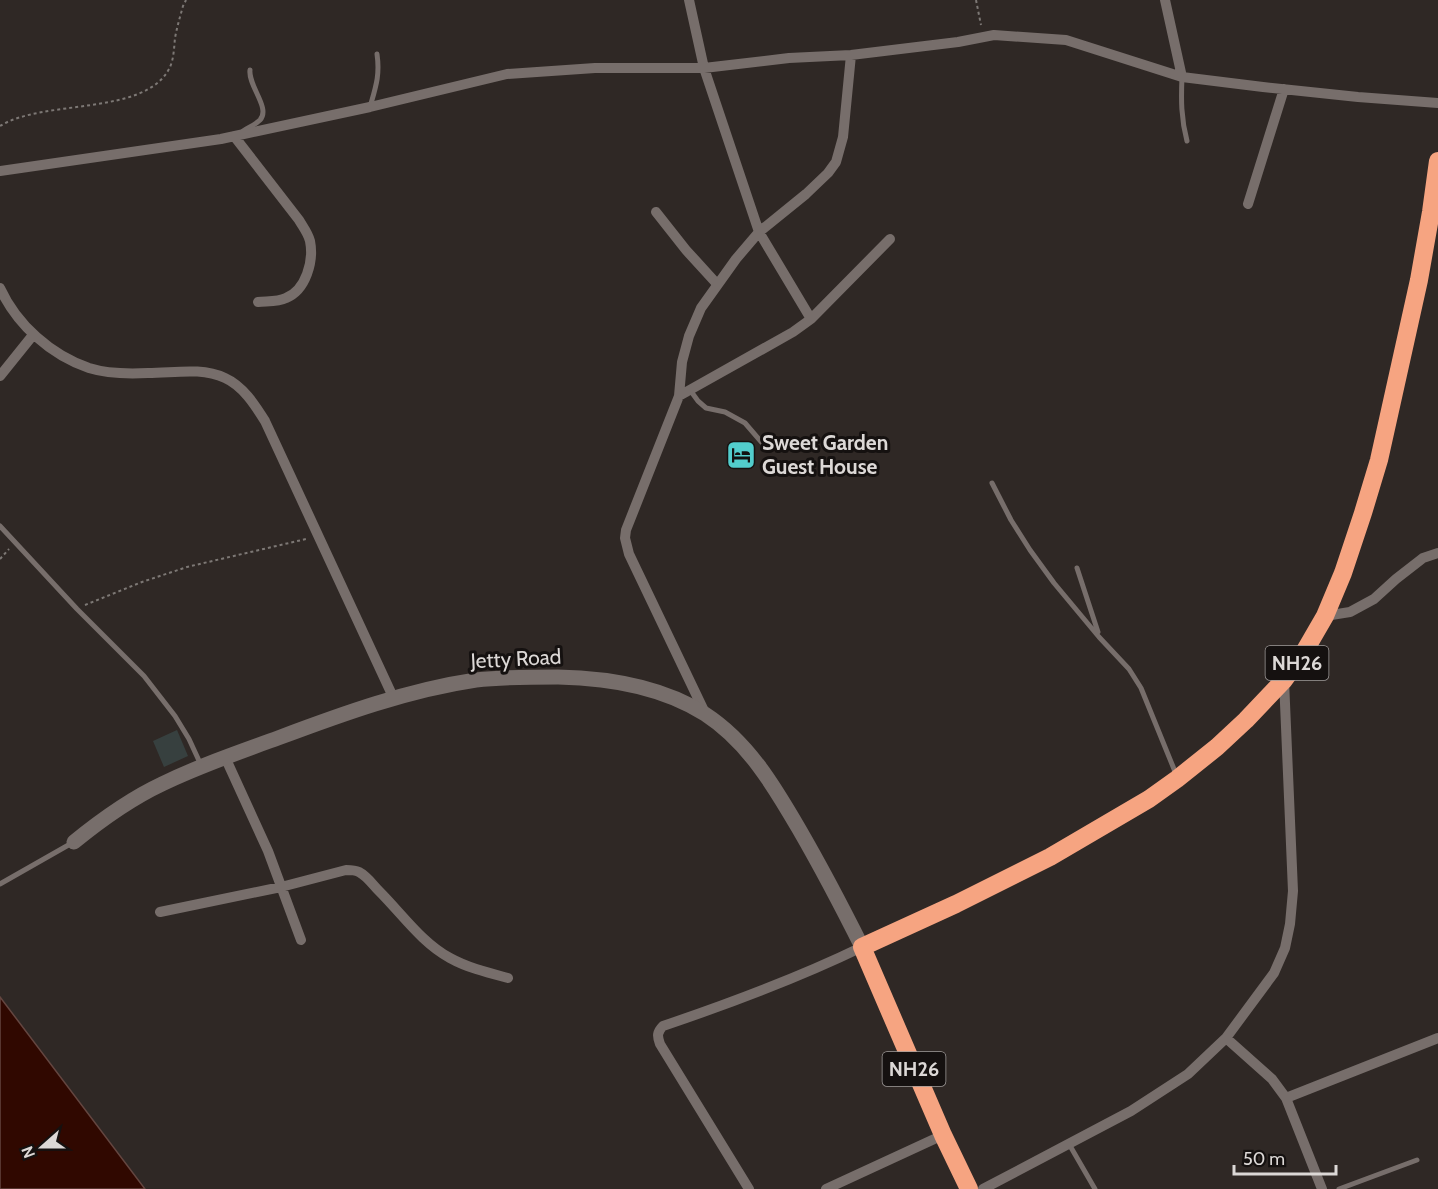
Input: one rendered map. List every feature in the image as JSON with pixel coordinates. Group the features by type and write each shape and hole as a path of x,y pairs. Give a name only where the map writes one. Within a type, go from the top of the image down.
{"highway":[{"name":"NH26","path":"969,1189 942,1135 862,947 957,904 1050,857 1149,799 1217,747 1284,680 1303,654 1325,616 1347,563 1379,460 1419,280 1438,161"}],"street":[{"path":"689,0 704,68 759,232 811,319"},
{"path":"1166,0 1182,76"},
{"path":"0,171 234,136 370,107 507,74 595,68 704,68 789,58 851,56 994,35 1066,40 1182,76 1358,97 1438,103"},
{"path":"706,715 629,554 625,538 626,530 679,396 682,362 689,336 702,308 717,284 759,232 806,194 836,162 843,137 851,56"},
{"path":"1248,204 1284,89"},
{"path":"234,136 299,220 310,241 311,255 303,284 288,298 258,302"},
{"path":"656,212 717,284"},
{"path":"679,396 793,332 811,319 890,239"},
{"path":"0,288 33,335 57,352 90,368 119,373 201,371 226,378 240,388 265,421 394,699"},
{"path":"0,376 33,335"},
{"path":"1325,616 1350,612 1374,599 1423,558 1438,553"},
{"name":"Jetty Road","path":"74,842 122,806 160,785 202,766 341,715 435,688 476,680 586,677 631,684 672,697 706,715 749,753 771,782 827,877 862,947"},
{"path":"984,1189 1131,1111 1188,1074 1226,1038 1274,973 1285,948 1293,891 1284,680"},
{"path":"225,758 268,851 301,940"},
{"path":"160,912 353,870 361,873 407,922 429,943 450,958 473,968 508,978"},
{"path":"749,1189 660,1044 657,1037 658,1030 663,1026 739,1000 862,947"},
{"path":"1226,1038 1272,1079 1286,1098 1322,1189"},
{"path":"1286,1098 1438,1038"},
{"path":"826,1189 942,1135"}],"lane":[{"path":"370,107 378,78 377,54"},
{"path":"234,136 255,124 263,115 261,101 249,76 250,70"},
{"path":"1182,76 1182,120 1187,141"},
{"path":"690,390 706,408 725,412 744,423 764,445"},
{"path":"992,483 1029,550 1099,637 1129,669 1141,688 1177,779"},
{"path":"0,526 77,609 144,676 175,716 202,766"},
{"path":"1077,568 1099,637"},
{"path":"0,884 74,842"},
{"path":"1069,1144 1095,1189"},
{"path":"1338,1189 1418,1160"}],"path":[{"path":"0,126 24,115 116,100 142,92 161,82 170,67 186,0"},
{"path":"976,0 984,36"},
{"path":"77,609 142,582 187,567 319,536"},
{"path":"0,559 15,542"}],"shaded area":[{"path":"0,997 145,1189 0,1189"}],"building":[{"path":"177,730 188,756 164,767 153,741"}],"place":[{"name":"Sweet Garden Guest House","path":"741,455"}]}
